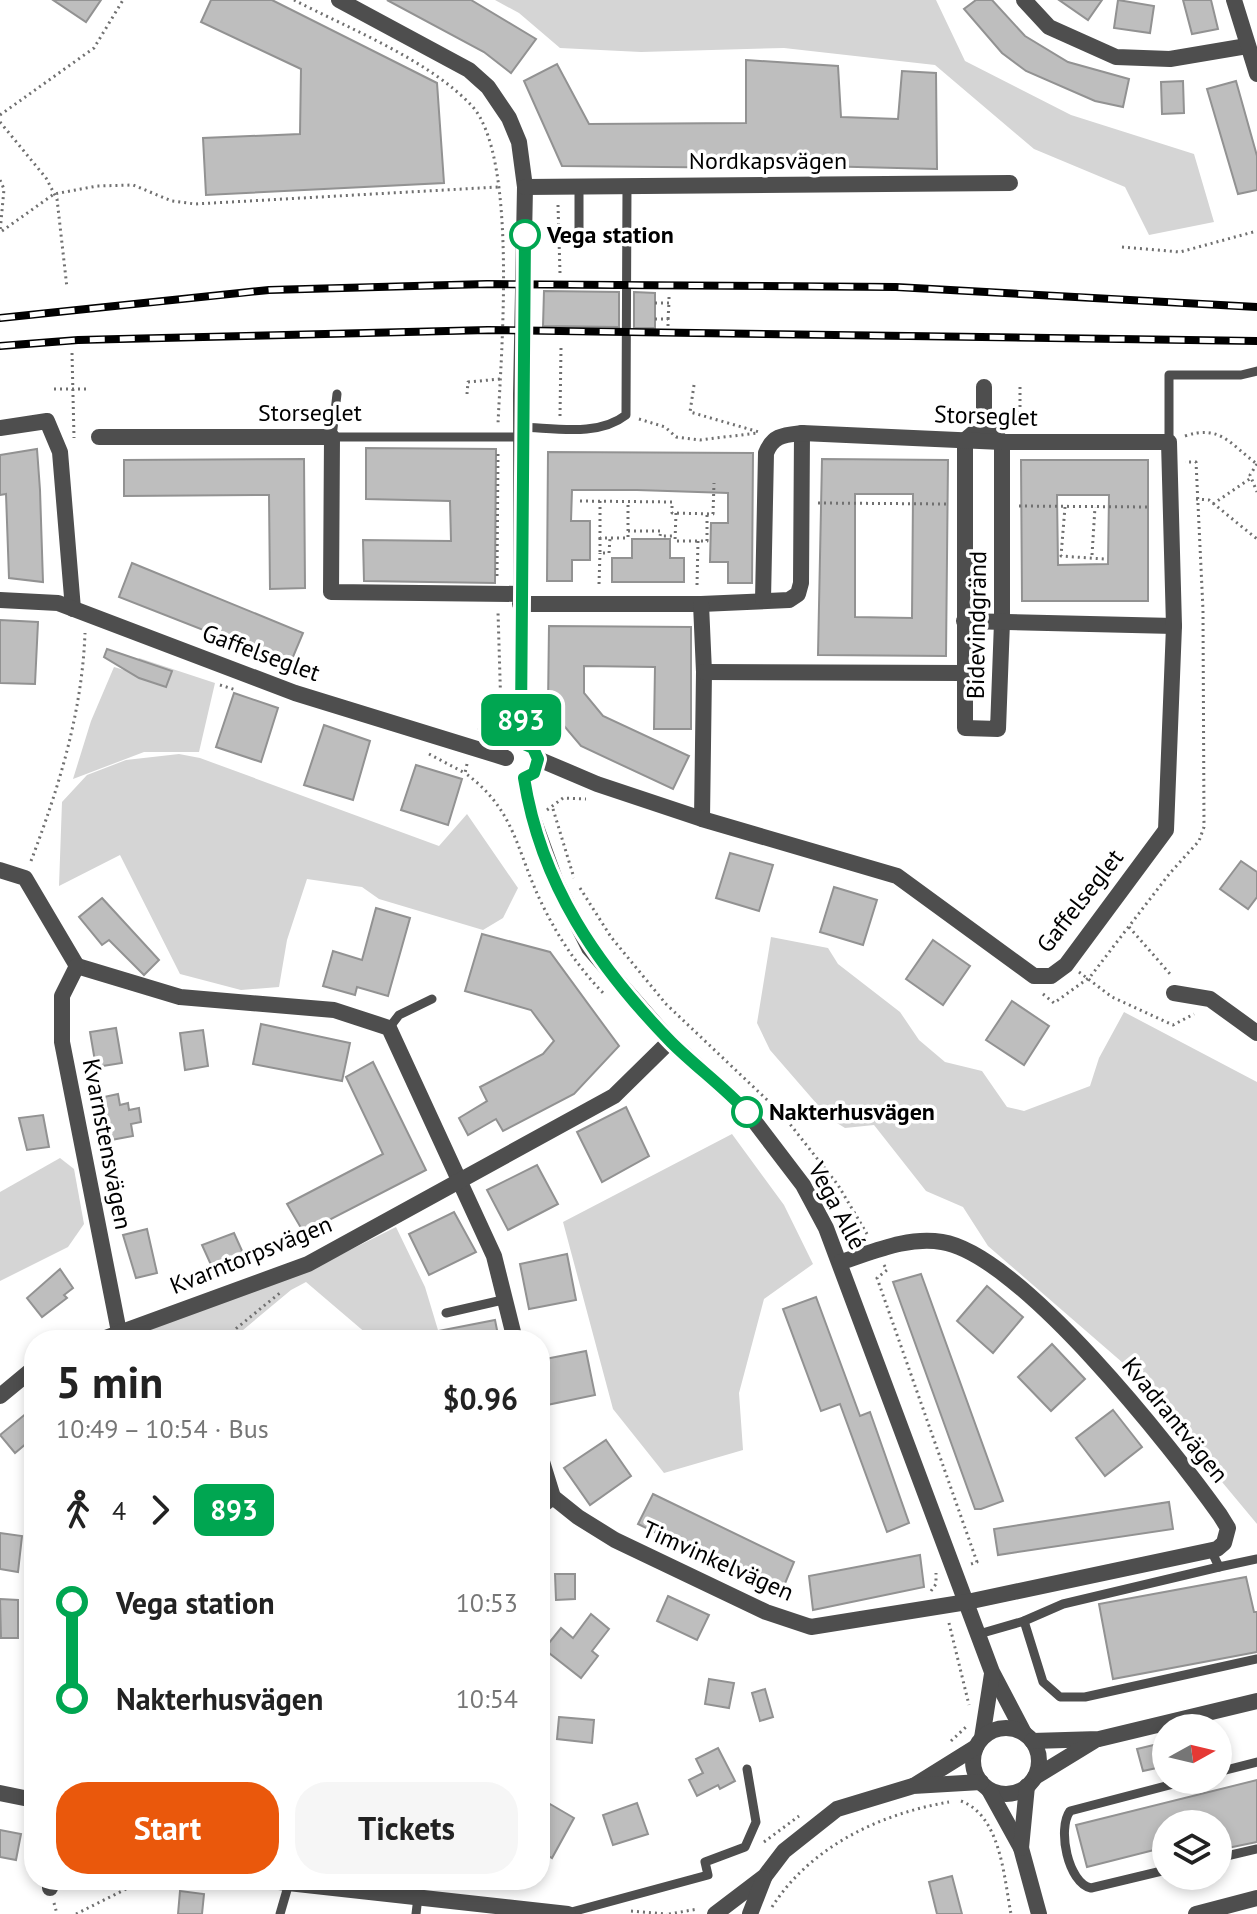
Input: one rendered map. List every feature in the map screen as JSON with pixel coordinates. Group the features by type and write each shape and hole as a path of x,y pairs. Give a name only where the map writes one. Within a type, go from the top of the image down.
{"street":[{"path":"339,0 469,70 488,87 509,118 519,142 525,187 521,432 522,743"},
{"path":"1024,0 1049,27 1116,57 1170,59 1247,46"},
{"path":"1234,0 1257,74"},
{"name":"Nordkapsvägen","path":"525,187 1010,183"},
{"path":"984,387 984,424 1002,442"},
{"path":"0,428 47,421 60,452 73,609"},
{"path":"965,440 984,424"},
{"path":"332,437 331,592 701,604 789,600 798,594 802,433 780,435 771,442 766,453 763,600"},
{"name":"Storseglet","path":"802,433 1002,442 1169,442"},
{"name":"Storseglet","path":"99,437 332,437"},
{"name":"Bidevindgränd","path":"965,440 965,728 998,729 1002,622 1002,442"},
{"name":"Gaffelseglet","path":"538,759 597,784 702,819 897,876 1034,976 1051,976 1066,965 1166,830 1174,626 1169,442"},
{"name":"Gaffelseglet","path":"0,600 58,603 295,693 506,758"},
{"path":"701,604 704,672 702,819"},
{"path":"964,621 1174,626"},
{"path":"704,672 964,673"},
{"path":"506,758 509,749 522,743 533,748 538,759 534,773 524,778"},
{"name":"Vega Allé","path":"506,758 515,775 524,778 531,813 571,916 589,948 670,1041 745,1109 803,1185 841,1262 992,1672 1028,1737"},
{"path":"0,870 25,878 77,966 180,997 334,1010 389,1028 458,1184 494,1256 513,1330"},
{"name":"Kvarnstensvägen","path":"77,966 62,996 62,1042 119,1330"},
{"path":"1174,993 1210,999 1257,1033"},
{"path":"458,1184 614,1096 670,1041"},
{"name":"Kvarntorpsvägen","path":"125,1330 302,1266 458,1184"},
{"name":"Kvadrantvägen","path":"841,1262 922,1240 944,1242 966,1250 1004,1276 1099,1364 1210,1501 1228,1528 1224,1543 1211,1550"},
{"path":"0,1396 24,1376"},
{"name":"Timvinkelvägen","path":"550,1504 615,1540 766,1612 811,1627 967,1602"},
{"path":"967,1602 1211,1550"},
{"name":"Vega Allé","path":"979,1743 988,1721 992,1672"},
{"path":"715,1914 765,1876 784,1851 837,1809 913,1786 1002,1728 1028,1737 1099,1739 1257,1701"},
{"path":"1021,1848 1038,1755 1028,1737"},
{"path":"913,1786 985,1786 1012,1794 1099,1739"},
{"path":"979,1743 974,1770 1021,1848 1039,1914"},
{"path":"0,1793 24,1798"},
{"path":"750,1914 765,1876"},
{"path":"354,1890 566,1914"},
{"path":"1196,1914 1257,1898"}],"lane":[{"name":"Storseglet","path":"332,437 521,432 613,425 626,415 627,184"},
{"path":"579,185 579,237"},
{"path":"1169,442 1169,375 1241,375 1257,371"},
{"path":"332,437 337,394"},
{"path":"389,1028 399,1015 432,999"},
{"path":"446,1313 507,1299"},
{"path":"1211,1550 1219,1567"},
{"path":"979,1634 1024,1621 1063,1604 1257,1559"},
{"path":"1024,1621 1043,1682 1060,1697 1085,1697 1257,1659"},
{"path":"1232,1768 1257,1762"},
{"path":"566,1914 708,1875 705,1862 745,1847 756,1822 747,1769"},
{"path":"1152,1790 1070,1811 1064,1819 1075,1878 1082,1886 1091,1888 1152,1873"},
{"path":"1232,1855 1257,1849"},
{"path":"280,1914 287,1890"},
{"path":"416,1914 418,1897"}],"path":[{"path":"0,115 94,48 123,0"},
{"path":"294,0 434,74 458,92 475,109 491,140 497,164"},
{"path":"0,122 46,178 54,194 67,288"},
{"path":"0,180 4,189 1,232"},
{"path":"1,232 54,194 115,184 133,185 172,201 195,204 498,187"},
{"path":"557,186 560,273"},
{"path":"1122,247 1180,252 1257,231"},
{"path":"668,328 669,293"},
{"path":"655,303 669,303"},
{"path":"655,319 668,319"},
{"path":"560,428 561,348"},
{"path":"72,353 73,425"},
{"path":"467,394 468,382 500,379"},
{"path":"694,385 690,412 750,426 761,432"},
{"path":"1020,387 1020,431"},
{"path":"54,389 90,389"},
{"path":"1169,442 1203,430 1219,433 1257,464 1253,467 1251,478 1257,492"},
{"path":"1213,504 1251,478"},
{"path":"580,501 672,502 672,513 713,514 714,483"},
{"path":"1196,499 1213,504 1257,539"},
{"path":"599,584 600,501"},
{"path":"600,538 628,538 628,501"},
{"path":"818,503 949,504"},
{"path":"1019,506 1151,507"},
{"path":"1065,507 1061,556 1104,559"},
{"path":"1092,556 1095,507"},
{"path":"676,513 675,541 707,541 707,514"},
{"path":"628,531 661,531 660,536 675,536"},
{"path":"600,553 609,553 610,538"},
{"path":"697,585 698,541"},
{"path":"25,878 59,788 81,687 85,626"},
{"path":"563,798 566,790"},
{"path":"1129,927 1171,974 1174,993"},
{"path":"1066,965 1090,977 1112,997 1162,1022 1173,1025 1199,1012"},
{"path":"236,1330 291,1284 302,1266"},
{"path":"936,1573 936,1584 931,1591 934,1609 937,1620 948,1621 953,1630 971,1714"},
{"path":"945,1750 968,1721"},
{"path":"768,1914 793,1881 846,1837 901,1813 960,1801 979,1813 991,1833 1001,1861 1011,1914"},
{"path":"76,1914 124,1890"},
{"path":"627,1910 667,1914"}],"shaded area":[{"path":"495,0 936,0 965,61 1071,115 1194,154 1214,222 1149,235 1125,187 1034,149 935,65 784,48 641,52 560,48 519,13"},
{"path":"139,658 215,683 199,752 144,752 73,779 91,721 114,667 131,672"},
{"path":"179,754 200,758 439,846 467,814 518,888 503,918 483,930 379,899 362,887 307,879 287,940 279,987 241,990 180,974 120,855 59,886 62,802 87,775 126,760"},
{"path":"771,937 828,948 838,964 900,1012 919,1040 945,1062 982,1071 1007,1107 1024,1111 1090,1086 1099,1058 1124,1012 1257,1082 1257,1524 1123,1363 988,1246 963,1207 926,1191 874,1125 845,1128 829,1118 770,1050 757,1023"},
{"path":"732,1134 784,1205 813,1264 764,1299 739,1393 743,1450 664,1473 613,1409 563,1222"},
{"path":"60,1158 74,1169 84,1224 68,1247 0,1281 0,1192"},
{"path":"396,1227 425,1287 438,1330 362,1330 306,1282 291,1290 243,1330 149,1330 328,1261"}],"building":[{"path":"53,0 101,0 86,22"},
{"path":"211,0 272,0 437,83 444,183 206,195 203,138 300,134 301,69 201,22"},
{"path":"387,0 471,0 536,39 511,73 484,52"},
{"path":"976,0 992,0 1025,36 1068,62 1129,79 1123,107 1095,101 1026,71 1002,53 964,9"},
{"path":"1059,0 1102,0 1088,20"},
{"path":"1118,0 1154,6 1150,33 1114,28"},
{"path":"1183,0 1211,0 1218,29 1192,34"},
{"path":"746,60 838,66 841,117 898,119 902,71 936,73 937,169 777,165 777,168 562,166 524,81 557,64 589,124 746,123"},
{"path":"1183,81 1184,113 1162,114 1161,82"},
{"path":"1236,81 1257,156 1257,190 1238,194 1207,89"},
{"path":"544,291 619,292 619,327 543,326"},
{"path":"634,292 655,293 655,328 634,328"},
{"path":"366,448 496,449 495,583 364,581 363,540 451,541 450,501 366,499"},
{"path":"37,449 43,582 9,578 6,494 0,495 0,455"},
{"path":"548,452 753,453 752,583 728,583 728,562 710,562 711,523 728,523 728,493 637,490 572,490 571,521 590,521 590,560 572,560 572,581 547,581"},
{"path":"304,459 305,588 270,589 269,495 124,496 124,460"},
{"path":"822,459 948,460 946,656 818,655","holes":["855,494 913,494 912,618 855,617"]},
{"path":"1021,460 1148,460 1148,601 1022,601","holes":["1057,495 1109,495 1108,564 1058,565"]},
{"path":"632,539 670,539 670,558 684,558 684,582 612,582 612,558 632,558"},
{"path":"132,563 303,633 290,664 119,597"},
{"path":"0,620 38,622 35,684 0,683"},
{"path":"549,626 691,627 691,729 654,729 655,667 584,666 584,693 603,716 689,756 673,789 581,746 548,707"},
{"path":"107,649 172,671 166,687 139,678 104,657"},
{"path":"234,693 278,708 261,762 216,747"},
{"path":"324,725 370,741 353,800 304,785"},
{"path":"416,765 462,779 448,825 401,810"},
{"path":"730,853 773,865 759,911 716,898"},
{"path":"1241,861 1257,872 1257,897 1248,909 1220,889"},
{"path":"834,887 877,900 863,945 820,932"},
{"path":"102,898 159,960 144,975 109,940 102,945 79,917"},
{"path":"376,908 410,918 388,996 357,987 355,995 323,986 333,951 362,960"},
{"path":"482,934 550,952 619,1046 574,1094 503,1131 496,1119 468,1135 459,1118 487,1101 480,1087 543,1054 554,1041 531,1010 465,991"},
{"path":"933,940 970,966 943,1005 906,979"},
{"path":"1012,1001 1049,1026 1024,1065 986,1040"},
{"path":"261,1024 350,1043 342,1081 253,1064"},
{"path":"116,1028 122,1063 96,1067 90,1032"},
{"path":"203,1030 208,1066 185,1070 180,1033"},
{"path":"373,1062 426,1170 304,1233 287,1204 383,1154 346,1077"},
{"path":"118,1094 120,1105 128,1103 129,1110 139,1108 141,1122 131,1124 133,1136 111,1140 104,1097"},
{"path":"626,1107 649,1156 602,1182 577,1132"},
{"path":"43,1115 49,1147 27,1150 19,1118"},
{"path":"537,1165 558,1204 508,1230 487,1190"},
{"path":"454,1212 476,1252 429,1275 409,1234"},
{"path":"147,1229 157,1273 136,1278 123,1235"},
{"path":"234,1233 243,1253 212,1267 202,1245"},
{"path":"567,1254 576,1300 529,1309 520,1264"},
{"path":"60,1269 73,1288 64,1295 67,1298 42,1317 27,1298"},
{"path":"921,1274 1003,1501 981,1509 975,1509 893,1282"},
{"path":"987,1286 1023,1317 993,1353 957,1321"},
{"path":"816,1297 860,1416 870,1412 909,1523 887,1532 840,1404 821,1411 783,1309"},
{"path":"495,1320 497,1330 443,1330"},
{"path":"1052,1344 1085,1379 1051,1411 1018,1377"},
{"path":"586,1351 595,1395 550,1404 550,1358"},
{"path":"1113,1410 1142,1447 1105,1476 1076,1438"},
{"path":"24,1415 24,1445 15,1453 0,1435"},
{"path":"606,1440 631,1476 590,1505 564,1468"},
{"path":"653,1494 794,1562 781,1593 638,1524"},
{"path":"1169,1502 1173,1529 998,1555 994,1529"},
{"path":"0,1533 22,1536 18,1572 0,1569"},
{"path":"920,1555 924,1587 813,1610 809,1576"},
{"path":"555,1574 575,1574 575,1599 556,1600"},
{"path":"1246,1577 1254,1612 1257,1612 1257,1652 1113,1679 1099,1604"},
{"path":"668,1596 709,1615 697,1640 657,1621"},
{"path":"0,1599 18,1600 18,1638 1,1638"},
{"path":"591,1614 609,1629 592,1651 598,1656 581,1678 550,1654 550,1642 561,1628 573,1638"},
{"path":"709,1679 734,1683 729,1708 705,1704"},
{"path":"765,1689 773,1717 760,1721 752,1693"},
{"path":"559,1717 594,1720 592,1743 557,1739"},
{"path":"1152,1745 1152,1769 1143,1771 1137,1749"},
{"path":"718,1748 735,1781 720,1789 718,1785 697,1796 689,1780 703,1773 696,1759"},
{"path":"1257,1780 1257,1842 1232,1847 1232,1810 1152,1810 1152,1851 1087,1867 1076,1825 1201,1794 1232,1794 1232,1786"},
{"path":"637,1803 648,1834 613,1845 603,1815"},
{"path":"550,1804 574,1818 550,1857"},
{"path":"0,1830 21,1834 16,1860 0,1857"},
{"path":"952,1876 962,1914 937,1914 929,1882"},
{"path":"180,1891 204,1894 202,1914 178,1914"}],"railway":[{"path":"0,318 269,290 487,284 896,287 1257,307"},
{"path":"0,346 78,340 488,330 1257,341"}],"bus line":[{"name":"893","path":"525,235 521,395 521,720 522,743 529,744 538,759 534,773 524,778 529,806 556,882 589,948 670,1041 747,1112"}],"place":[{"name":"Vega station","path":"525,235"},
{"name":"Nakterhusvägen","path":"747,1112"}]}
